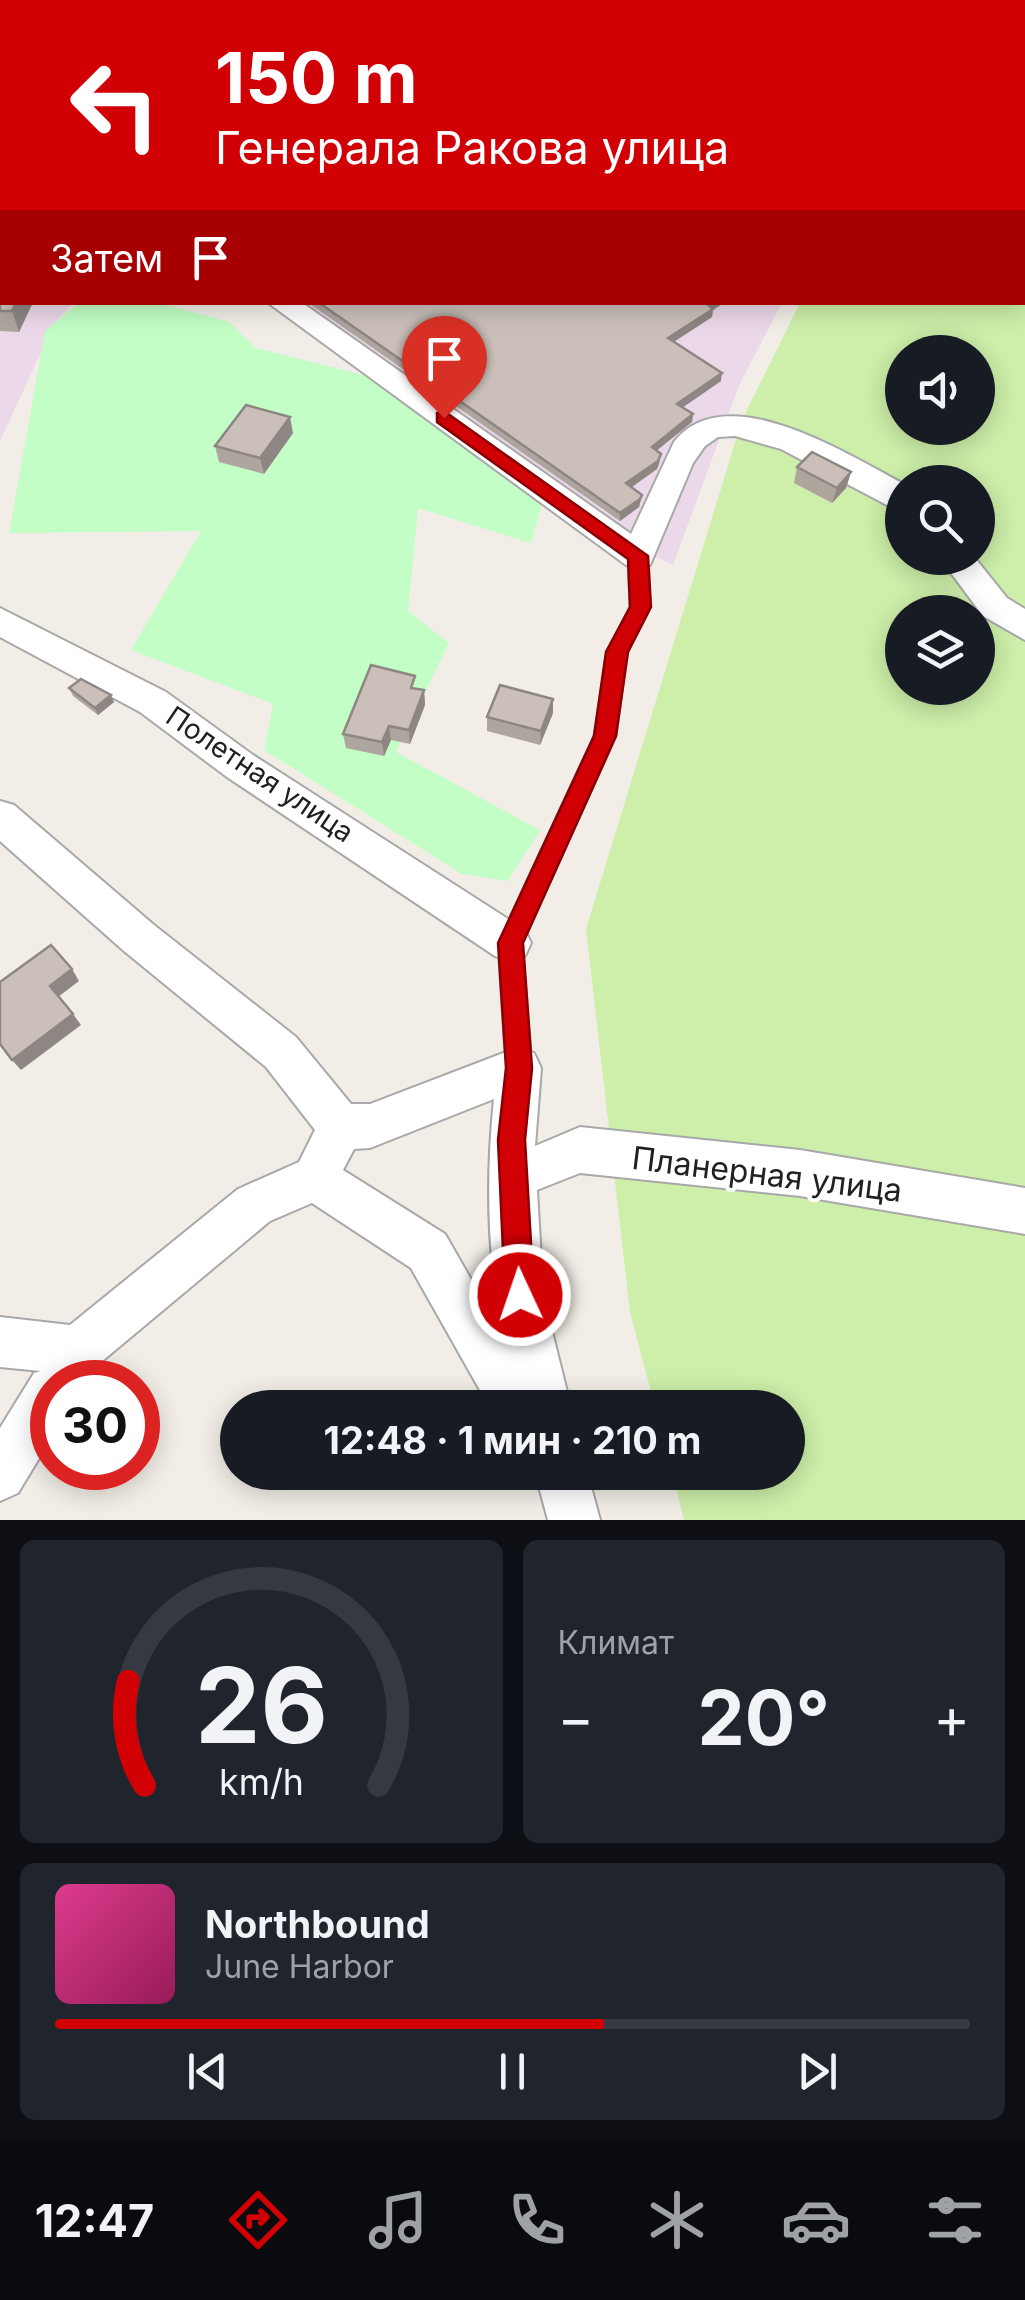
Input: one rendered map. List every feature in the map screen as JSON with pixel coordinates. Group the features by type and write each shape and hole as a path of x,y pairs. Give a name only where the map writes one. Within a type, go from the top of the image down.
{"street":[{"path":"285,305 638,556 691,442 707,428 747,426 805,446 885,488"},
{"path":"969,575 994,607 1025,627"},
{"name":"Полетная улица","path":"0,621 153,702 240,766 510,943"},
{"path":"0,817 280,1052 340,1127"},
{"path":"340,1127 370,1126 519,1068 512,1140 520,1295 542,1390"},
{"path":"80,1360 254,1205 315,1178 340,1127"},
{"name":"Планерная улица","path":"514,1177 580,1150 800,1174 1025,1211"},
{"path":"315,1178 428,1251 508,1390"},
{"path":"0,1342 34,1360"},
{"path":"0,1475 30,1427"}],"lane":[{"path":"519,1068 510,943 605,736 617,652 640,607 638,556"}],"shaded area":[{"path":"0,305 71,305 54,324 0,441"},
{"path":"290,305 781,305 740,383 673,565 617,538"}],"green space":[{"path":"76,305 167,305 229,322 256,348 383,380 545,494 531,543 418,508 408,611 449,643 396,752 540,830 508,881 462,874 264,750 273,704 131,650 201,531 9,533 45,331"},
{"path":"799,305 1025,305 1025,1520 684,1520 676,1490 805,1490 805,1390 651,1390 630,1312 586,929 742,420"}],"building":[{"path":"0,305 15,305 12,311 0,311"},
{"path":"322,305 708,305 713,309 668,338 722,373 677,404 693,414 652,447 661,454 658,461 626,483 642,495 620,513"},
{"path":"246,405 290,417 260,458 215,446"},
{"path":"812,452 851,472 837,488 797,467"},
{"path":"371,665 415,676 411,688 424,690 409,730 389,726 382,742 343,734"},
{"path":"81,679 111,695 95,708 69,688"},
{"path":"500,685 553,699 541,731 487,717"},
{"path":"51,945 72,969 50,986 73,1014 12,1060 0,1044 0,982"}],"route":[{"path":"444,418 638,556 640,607 617,652 605,736 510,943 519,1068 512,1140 520,1295"}]}
